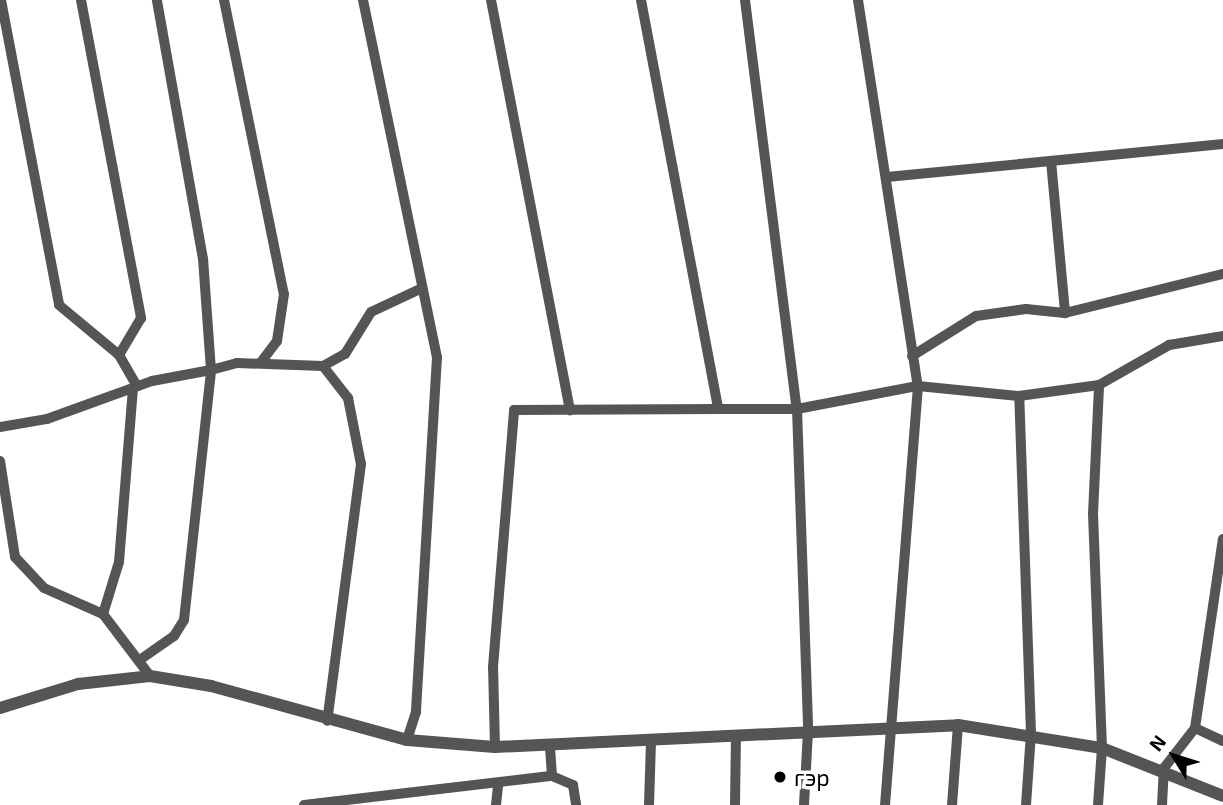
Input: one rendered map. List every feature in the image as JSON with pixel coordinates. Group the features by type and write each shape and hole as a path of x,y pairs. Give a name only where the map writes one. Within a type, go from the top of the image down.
{"street":[{"path":"1,0 58,305 119,355 135,387 119,562 103,614"},
{"path":"81,0 141,318 119,355"},
{"path":"141,659 174,636 184,620 211,370 203,259 157,0"},
{"path":"224,0 284,294 277,341 261,362"},
{"path":"363,0 437,358 416,712 407,740"},
{"path":"491,0 570,410"},
{"path":"641,0 718,409"},
{"path":"745,0 797,409 808,731 804,805"},
{"path":"858,0 918,386 887,724 885,805"},
{"path":"887,177 1223,144"},
{"path":"1051,160 1065,313"},
{"path":"912,356 976,316 1026,309 1065,313 1223,274"},
{"path":"0,427 47,419 135,387 211,370 261,362 323,366 345,354 371,312 422,288"},
{"path":"495,747 493,667 513,410 797,409 918,386 1019,396 1099,384 1169,345 1223,337"},
{"path":"323,366 348,398 361,464 327,721"},
{"path":"1097,805 1102,748 1093,514 1099,384"},
{"path":"1019,396 1031,733 1026,805"},
{"path":"0,461 15,557 44,588 103,614 141,659 150,676"},
{"path":"1162,805 1164,768 1195,728 1223,539"},
{"path":"0,708 78,684 150,676 211,686 327,721 407,740 495,747 550,749 887,724 958,725 1031,733 1102,748 1164,768 1223,796"},
{"path":"952,805 958,725"},
{"path":"1195,728 1223,741"},
{"path":"735,805 736,735"},
{"path":"649,805 651,742"},
{"path":"550,749 552,776"},
{"path":"304,805 498,785 552,776 573,785 576,805"},
{"path":"496,805 498,785"}],"place":[{"name":"гэр","path":"780,777"}]}
